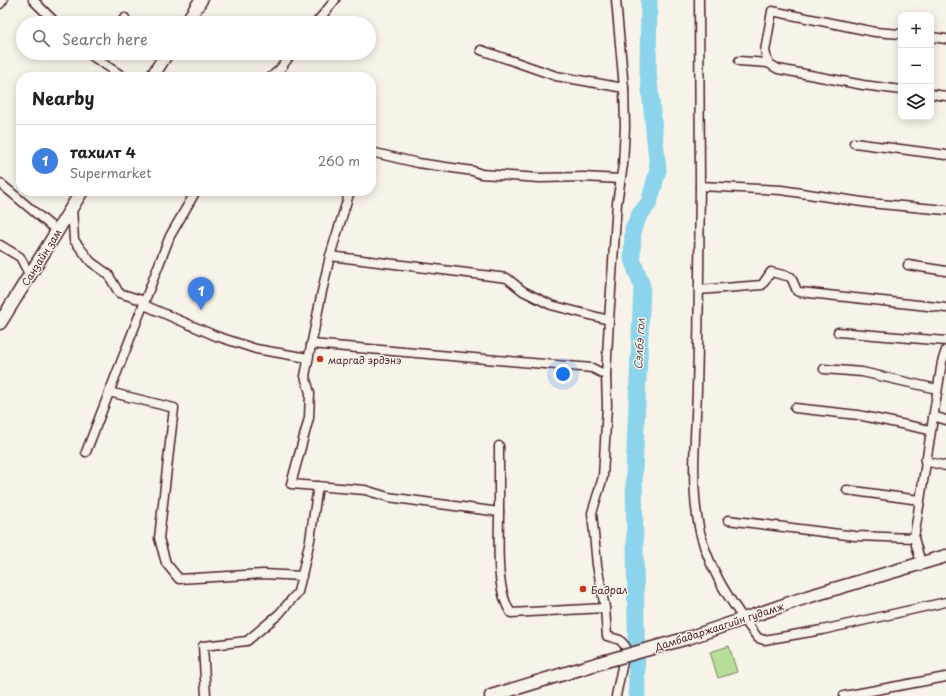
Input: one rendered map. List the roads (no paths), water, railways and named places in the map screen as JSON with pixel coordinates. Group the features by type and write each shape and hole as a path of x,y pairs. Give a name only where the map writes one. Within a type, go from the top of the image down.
{"main road":[{"path":"191,16 201,0"},
{"path":"155,72 163,60"},
{"name":"Санзайн зам","path":"0,323 79,196"},
{"name":"Дамбадаржаагийн гудамж","path":"491,696 688,638 743,619 946,556"}],"street":[{"path":"0,4 3,0"},
{"path":"33,0 49,16"},
{"path":"322,16 335,0"},
{"path":"616,0 624,88 625,127 609,320 606,375 607,406 603,477 592,513 597,565 605,608 607,636 620,640 626,647 616,696"},
{"path":"699,0 699,290 694,461 697,516 705,547 725,593 758,638 764,640 822,630 946,602"},
{"path":"768,63 765,51 772,11 875,32 898,34"},
{"path":"934,37 946,39"},
{"path":"481,50 556,76 624,88"},
{"path":"100,60 117,72"},
{"path":"277,72 287,60"},
{"path":"739,61 768,63 778,69 863,85 898,90"},
{"path":"934,94 946,96"},
{"path":"854,143 946,155"},
{"path":"376,153 418,163 473,171 481,174 540,178 620,179"},
{"path":"0,183 57,231"},
{"path":"700,186 781,190 869,203 946,210"},
{"path":"86,452 170,236 193,196"},
{"path":"348,196 330,256 308,358 305,376 310,393 309,418 291,484 365,490 388,497 499,512"},
{"path":"72,207 74,240 91,262 108,274 119,293 145,303 216,336 256,349 308,358"},
{"path":"0,245 20,257 30,276"},
{"path":"330,256 507,278 523,291 551,306 609,320"},
{"path":"908,265 946,271"},
{"path":"699,290 762,285 771,272 791,277 797,291 800,292 946,308"},
{"path":"838,332 946,341"},
{"path":"311,344 592,368 606,375"},
{"path":"921,563 914,538 930,430 937,389 943,378 946,350"},
{"path":"824,368 862,372 937,389"},
{"path":"110,392 174,408 159,538 166,563 179,579 263,574 302,576"},
{"path":"795,408 858,414 930,430"},
{"path":"933,416 946,420"},
{"path":"499,446 500,573 506,606 511,613 605,608"},
{"path":"925,462 946,466"},
{"path":"206,696 203,646 247,641 279,614 298,592 310,540 318,486"},
{"path":"847,490 919,500"},
{"path":"728,520 855,536 914,538"},
{"path":"844,696 946,677"}],"waterway":[{"name":"Сэлбэ гол","path":"637,696 634,472 642,286 632,259 633,229 640,214 649,203 658,170 648,71 649,0"}],"place":[{"name":"тахилт 4","path":"201,310"},
{"name":"маргад эрдэнэ","path":"320,359"},
{"name":"Бадрал","path":"583,589"}]}
